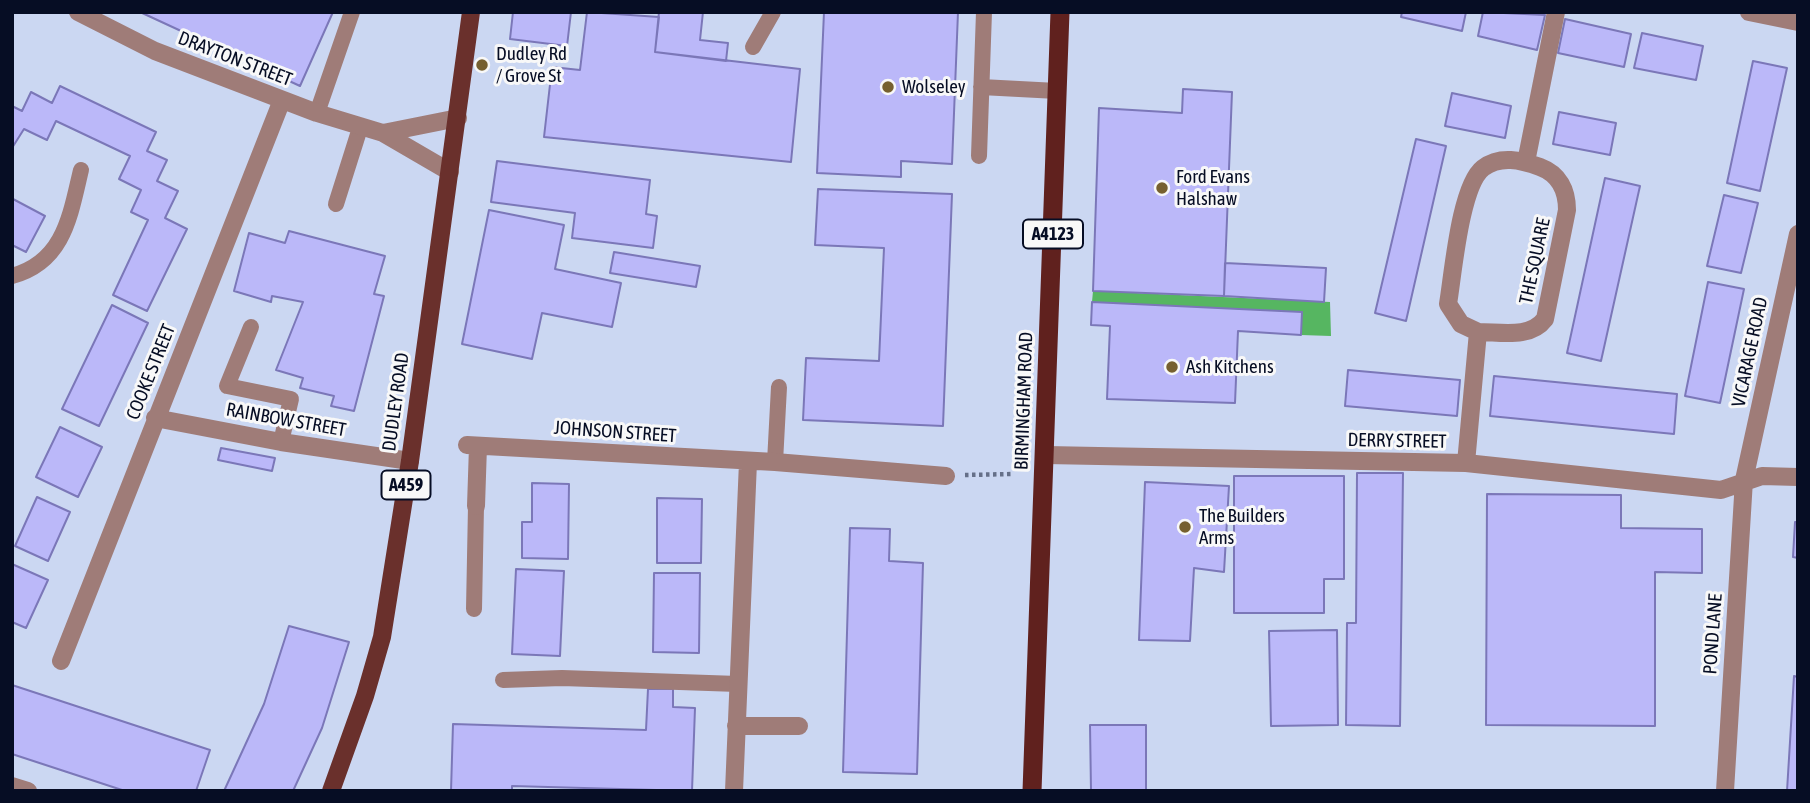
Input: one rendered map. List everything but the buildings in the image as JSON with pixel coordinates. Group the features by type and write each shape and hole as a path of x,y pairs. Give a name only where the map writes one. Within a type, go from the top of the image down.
{"highway":[{"name":"BIRMINGHAM ROAD","path":"1032,791 1060,12"}],"main road":[{"name":"DUDLEY ROAD","path":"331,791 382,637 410,461 471,12"}],"street":[{"name":"DRAYTON STREET","path":"78,12 155,51 317,113 383,133 450,172"},
{"path":"1526,162 1556,12"},
{"path":"1749,12 1798,22"},
{"name":"COOKE STREET","path":"61,661 282,100"},
{"name":"DRAYTON STREET","path":"383,133 458,118"},
{"name":"THE SQUARE","path":"1503,159 1526,162 1555,176 1567,197 1567,209 1545,319 1540,326 1522,333 1478,332 1461,324 1448,304 1468,195 1476,177 1491,163 1503,159"},
{"name":"VICARAGE ROAD","path":"1744,480 1798,234"},
{"path":"1466,463 1478,332"},
{"name":"RAINBOW STREET","path":"155,418 281,442 410,461"},
{"name":"JOHNSON STREET","path":"476,506 473,445 775,462 946,476"},
{"name":"DERRY STREET","path":"1046,455 1466,463 1721,490 1762,476 1798,477"},
{"path":"734,791 748,462"},
{"name":"POND LANE","path":"1725,791 1744,480"},
{"path":"736,726 799,726"},
{"path":"12,786 27,791"}],"lane":[{"path":"317,113 352,12"},
{"path":"753,47 773,12"},
{"path":"979,156 984,12"},
{"path":"981,87 1057,91"},
{"path":"336,204 360,128"},
{"path":"12,276 47,259 60,241 82,170"},
{"path":"251,327 227,386 290,399 281,442"},
{"path":"775,462 779,387"},
{"path":"474,609 476,506"},
{"path":"503,680 603,679 738,684"}],"path":[{"path":"946,476 1013,474"}],"green space":[{"path":"1093,291 1330,302 1331,336 1301,335 1302,312 1092,302"}],"place":[{"name":"Dudley Rd / Grove St","path":"482,65"},
{"name":"Wolseley","path":"888,87"},
{"name":"Ford Evans Halshaw","path":"1162,188"},
{"name":"Ash Kitchens","path":"1172,367"},
{"name":"The Builders Arms","path":"1185,527"}]}
